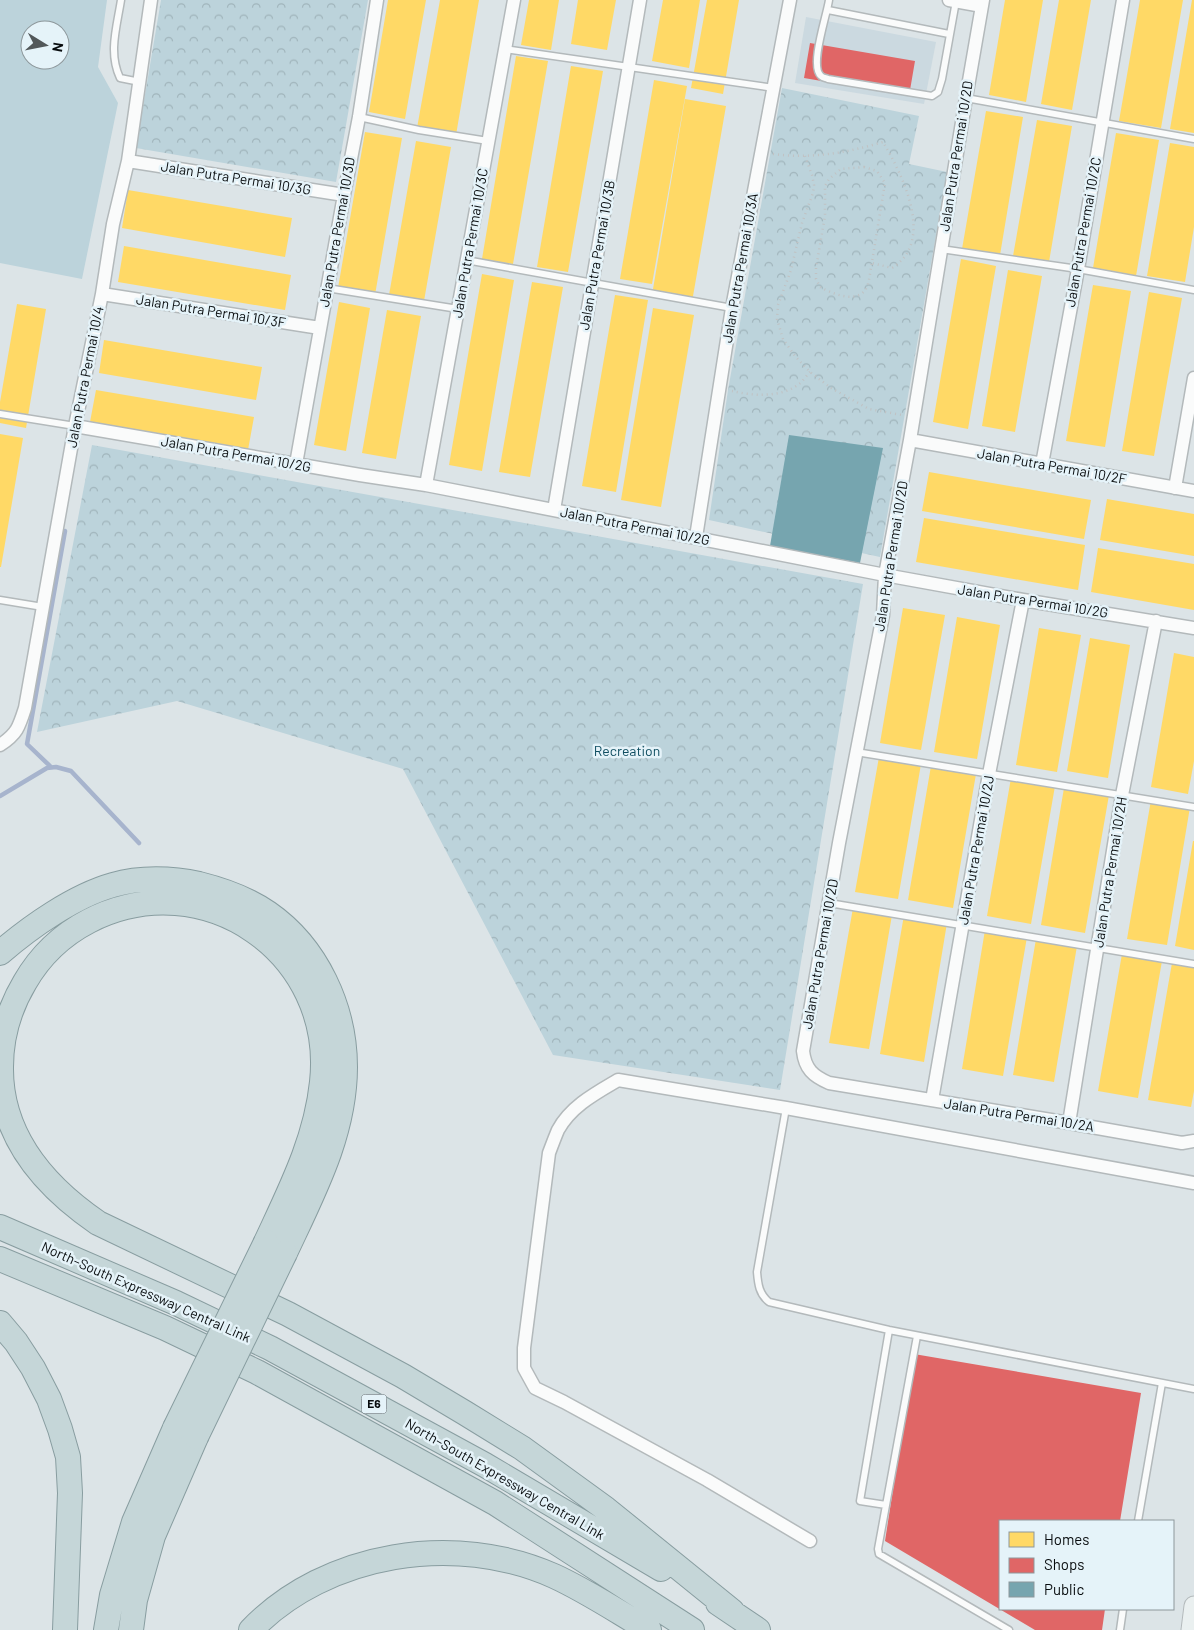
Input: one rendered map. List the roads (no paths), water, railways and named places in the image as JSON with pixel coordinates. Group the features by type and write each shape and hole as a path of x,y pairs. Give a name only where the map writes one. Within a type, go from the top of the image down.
{"highway":[{"path":"0,953 47,917 82,898 112,885 156,879 186,881 216,888 242,899 268,913 287,928 300,942 323,975 333,999 340,1026 345,1067 339,1119 330,1154 276,1247 186,1433 134,1522 112,1595 106,1630"},
{"path":"276,1247 315,1127 323,1080 322,1046 319,1028 302,980 283,955 258,932 228,915 195,905 161,902 144,903 109,911 79,926 44,955 24,982 10,1011 1,1058 0,1076 10,1121 20,1143 50,1185 74,1206 98,1222 311,1327 403,1376 514,1443 606,1509 732,1611"},
{"name":"North–South Expressway Central Link","path":"0,1227 176,1303 270,1348 485,1465 732,1611 758,1630"},
{"name":"North–South Expressway Central Link","path":"0,1259 165,1328 257,1372 495,1504 692,1630"},
{"path":"0,1323 16,1342 33,1368 49,1399 68,1457 70,1493 65,1630"},
{"path":"131,1630 136,1600 153,1536 186,1433"},
{"path":"251,1630 276,1607 323,1578 355,1566 389,1558 422,1554 456,1554 489,1557 553,1576 649,1630"}],"main road":[{"path":"1191,1630 1194,1606"}],"street":[{"name":"Jalan Putra Permai 10/4","path":"0,745 19,729 25,708 75,426 128,161 151,0"},
{"name":"Jalan Putra Permai 10/3D","path":"296,464 359,118 376,0"},
{"name":"Jalan Putra Permai 10/3C","path":"426,485 514,0"},
{"name":"Jalan Putra Permai 10/3B","path":"554,510 640,0"},
{"name":"Jalan Putra Permai 10/3A","path":"696,537 732,308 790,0"},
{"name":"Jalan Putra Permai 10/2C","path":"1042,464 1078,269 1123,0"},
{"path":"952,1 983,3"},
{"name":"Jalan Putra Permai 10/2D","path":"844,1086 829,1083 816,1077 808,1069 803,1051 882,615 885,575 910,440 983,3"},
{"name":"Jalan Putra Permai 10/3G","path":"128,161 344,195"},
{"name":"Jalan Putra Permai 10/3F","path":"102,294 320,328"},
{"path":"1175,488 1194,378"},
{"name":"Jalan Putra Permai 10/2G","path":"75,426 426,485 885,575 1194,628"},
{"name":"Jalan Putra Permai 10/2F","path":"910,440 1194,491"},
{"name":"Jalan Putra Permai 10/2J","path":"932,1100 989,774 1022,600"},
{"name":"Jalan Putra Permai 10/2H","path":"1069,1123 1122,795 1156,622"},
{"path":"810,1541 707,1480 535,1388 524,1368 524,1348 550,1153 558,1130 570,1114 590,1097 618,1080 786,1108 1194,1183"},
{"name":"Jalan Putra Permai 10/2A","path":"844,1086 1182,1143 1194,1141"}],"lane":[{"path":"121,0 113,52 115,66 120,78 140,82"},
{"path":"830,0 818,48 817,61 821,76 828,79 932,96 938,92 942,79 952,1"},
{"path":"828,10 949,34"},
{"path":"505,49 774,88"},
{"path":"966,98 1194,140"},
{"path":"359,118 488,141"},
{"path":"941,249 1078,269 1194,290"},
{"path":"466,260 732,308"},
{"path":"327,288 458,309"},
{"path":"0,414 75,426"},
{"path":"0,600 43,607"},
{"path":"856,752 1194,807"},
{"path":"829,903 1194,964"},
{"path":"786,1108 757,1272 762,1296 769,1302 917,1336 1194,1389"},
{"path":"886,1505 860,1501 889,1330"},
{"path":"917,1336 878,1549 879,1554 1009,1630"},
{"path":"1138,1520 1162,1383"},
{"path":"1120,1630 1123,1610"}],"waterway":[{"path":"51,767 27,744 65,531"},
{"path":"0,796 47,768 56,767 71,771 139,843"}],"park label":[{"name":"Recreation","path":"627,751"}]}
